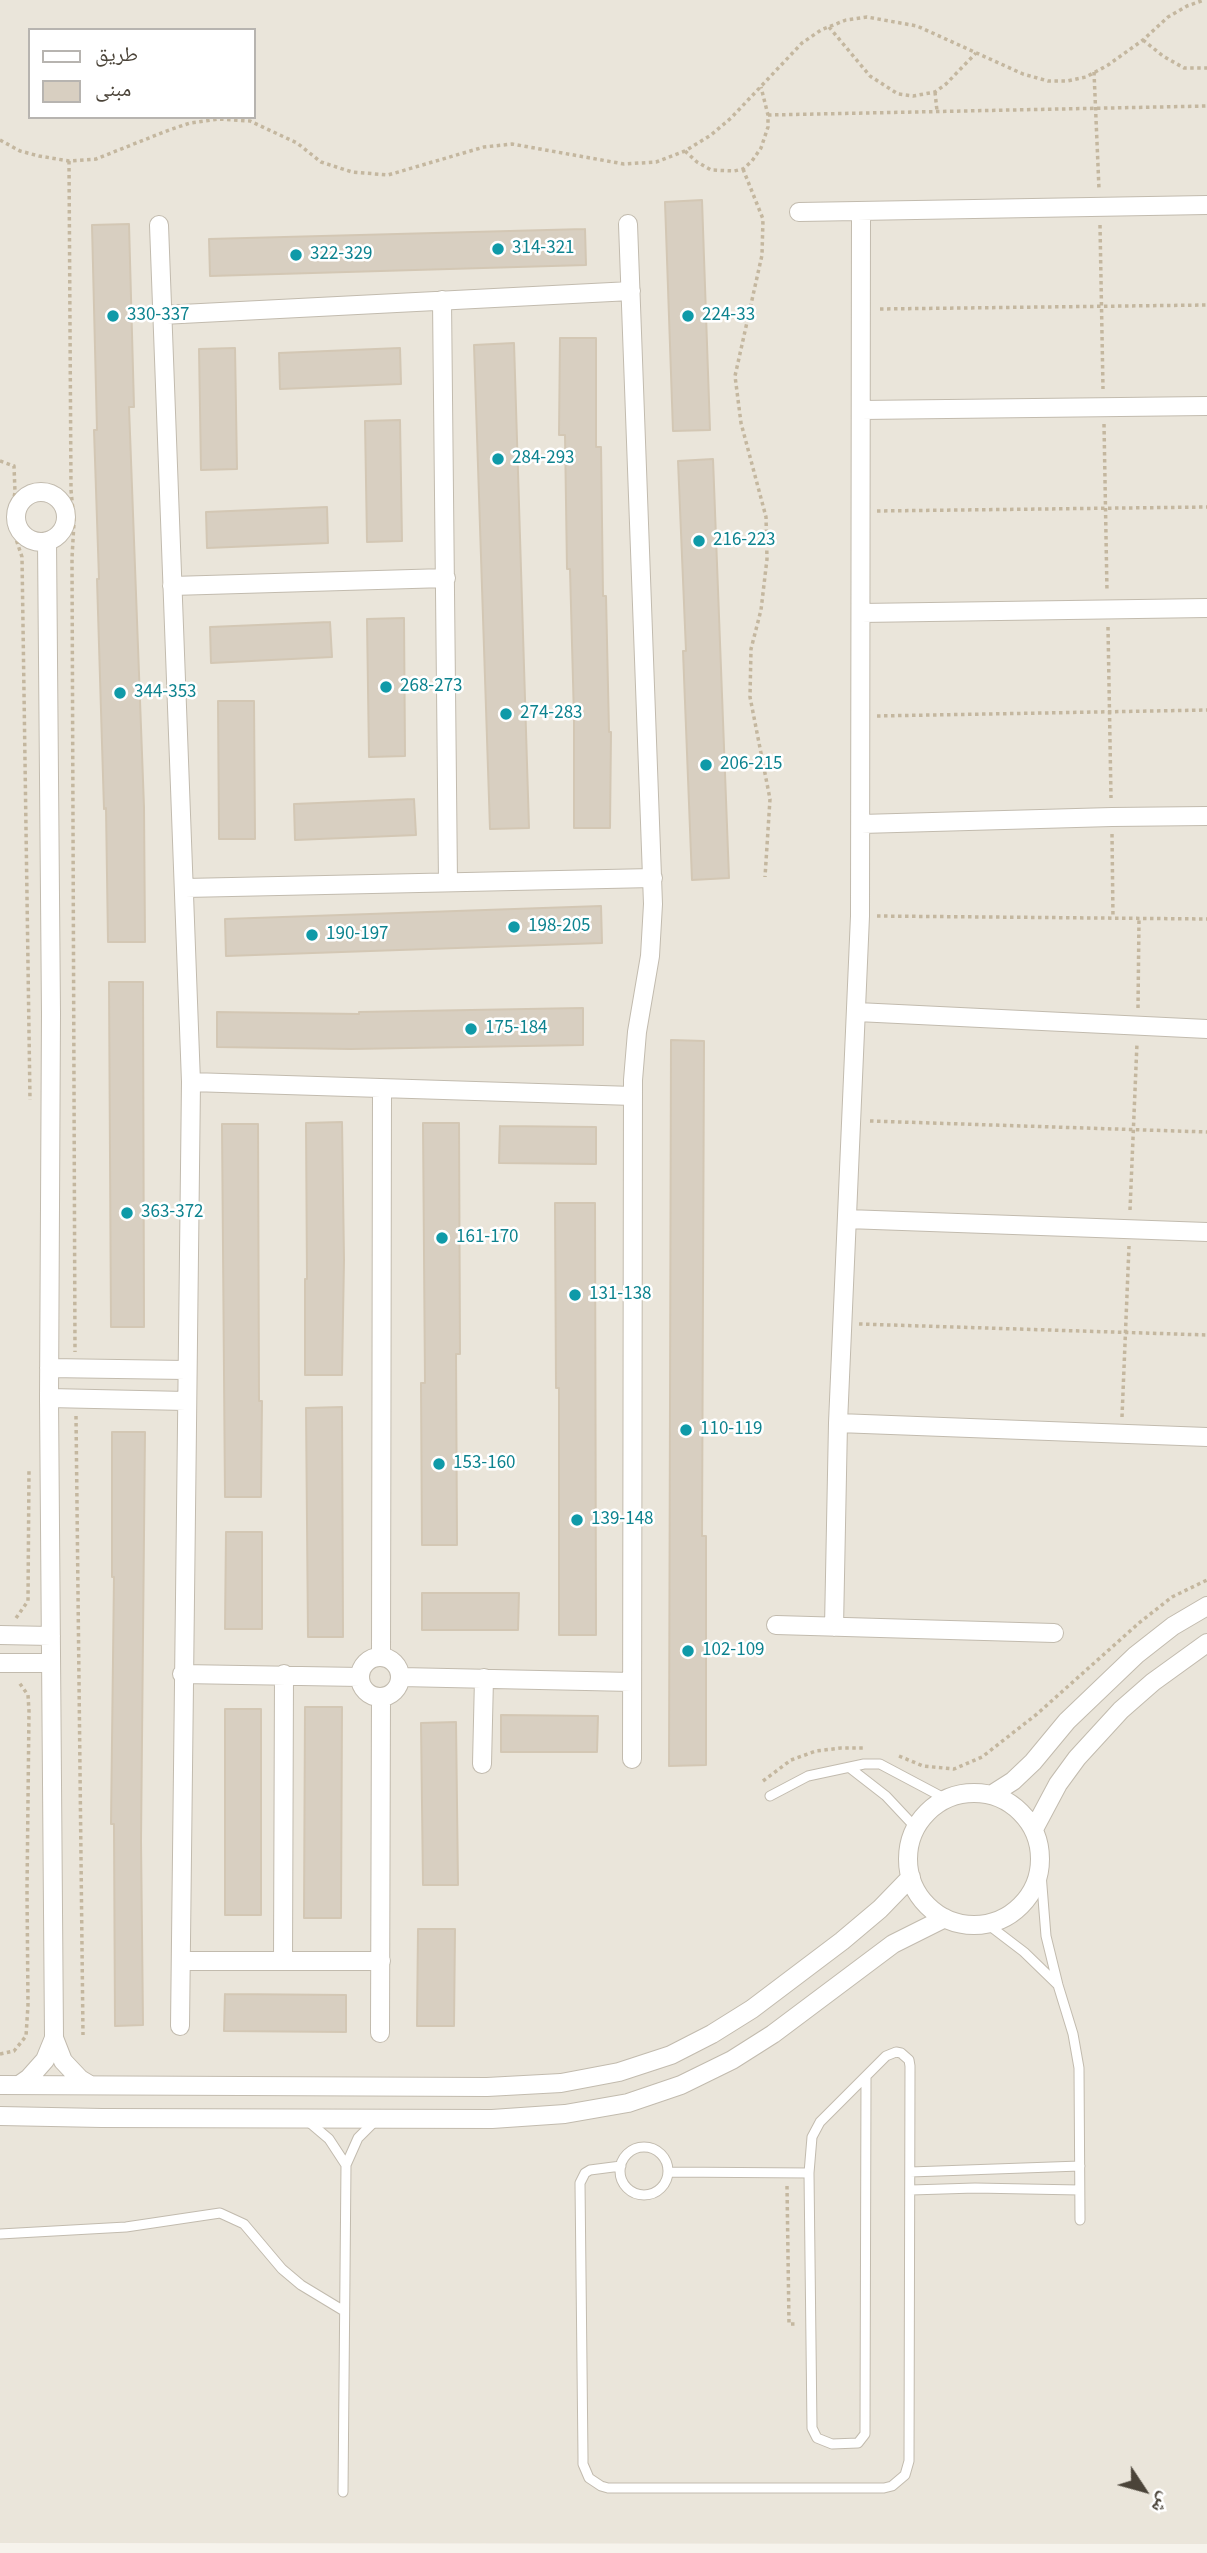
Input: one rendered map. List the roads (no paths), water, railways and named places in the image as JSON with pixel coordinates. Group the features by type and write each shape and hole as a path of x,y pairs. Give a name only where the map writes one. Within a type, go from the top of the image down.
{"street":[{"path":"799,212 1207,205"},
{"path":"834,1627 838,1423 860,916 861,212"},
{"path":"159,225 191,1082 180,2026"},
{"path":"628,225 653,878 650,956 637,1032 633,1096 632,1759"},
{"path":"162,315 631,291"},
{"path":"442,300 449,882"},
{"path":"861,410 1207,406"},
{"path":"47,541 54,2038 70,2071 90,2085"},
{"path":"172,586 446,578"},
{"path":"861,613 1207,608"},
{"path":"861,824 1207,817"},
{"path":"185,888 653,878"},
{"path":"856,1012 1207,1029"},
{"path":"191,1082 633,1096"},
{"path":"381,1657 382,1089"},
{"path":"847,1219 1207,1232"},
{"path":"49,1368 186,1370"},
{"path":"49,1398 186,1401"},
{"path":"838,1423 1207,1437"},
{"path":"991,1794 1013,1781 1033,1762 1067,1721 1136,1655 1173,1626 1207,1606"},
{"path":"776,1625 1054,1633"},
{"path":"6,1635 51,1636"},
{"path":"1034,1829 1064,1775 1121,1710 1153,1682 1207,1643"},
{"path":"375,1657 381,1657 397,1665 401,1677 397,1689 381,1697 368,1694 360,1676 364,1665 375,1657"},
{"path":"6,1663 51,1663"},
{"path":"183,1674 360,1676"},
{"path":"283,1961 284,1674"},
{"path":"401,1677 632,1682"},
{"path":"482,1764 484,1678"},
{"path":"380,2033 381,1697"},
{"path":"976,1792 991,1794 1016,1808 1034,1829 1039,1844 1038,1875 1024,1902 1000,1919 986,1923 958,1923 945,1918 924,1901 911,1877 909,1852 916,1829 929,1812 946,1799 976,1792"},
{"path":"0,2085 487,2087 561,2083 619,2072 671,2056 752,2008 842,1941 880,1909 911,1877"},
{"path":"0,2116 492,2119 565,2114 628,2103 681,2085 732,2060 773,2034 892,1944 945,1918"},
{"path":"181,1961 381,1961"},
{"path":"19,2085 45,2060 54,2038"}],"lane":[{"path":"770,1796 808,1776 864,1764 880,1764 946,1799"},
{"path":"850,1768 886,1796 916,1829"},
{"path":"1040,1861 1043,1911 1079,2068 1080,2220"},
{"path":"986,1923 1024,1952 1058,1985"},
{"path":"621,2166 590,2170 580,2183 583,2464 589,2478 608,2488 884,2488 900,2481 909,2461 909,2060 901,2053 891,2053 866,2076 816,2127 810,2143 813,2434 827,2444 858,2443 864,2438 866,2076"},
{"path":"305,2119 329,2139 346,2165"},
{"path":"343,2492 346,2165 358,2138 378,2119"},
{"path":"651,2148 664,2157 668,2172 662,2186 649,2194 641,2194 627,2188 621,2174 621,2166 629,2152 651,2148"},
{"path":"910,2172 1080,2166"},
{"path":"668,2172 809,2173"},
{"path":"911,2190 1079,2190"},
{"path":"0,2234 135,2226 220,2213 244,2224 282,2269 344,2311"}],"place":[{"name":"314-321","path":"498,249"},
{"name":"322-329","path":"296,255"},
{"name":"330-337","path":"113,316"},
{"name":"224-33","path":"688,316"},
{"name":"284-293","path":"498,459"},
{"name":"216-223","path":"699,541"},
{"name":"268-273","path":"386,687"},
{"name":"344-353","path":"120,693"},
{"name":"274-283","path":"506,714"},
{"name":"206-215","path":"706,765"},
{"name":"198-205","path":"514,927"},
{"name":"190-197","path":"312,935"},
{"name":"175-184","path":"471,1029"},
{"name":"363-372","path":"127,1213"},
{"name":"161-170","path":"442,1238"},
{"name":"131-138","path":"575,1295"},
{"name":"110-119","path":"686,1430"},
{"name":"153-160","path":"439,1464"},
{"name":"139-148","path":"577,1520"},
{"name":"102-109","path":"688,1651"}]}
